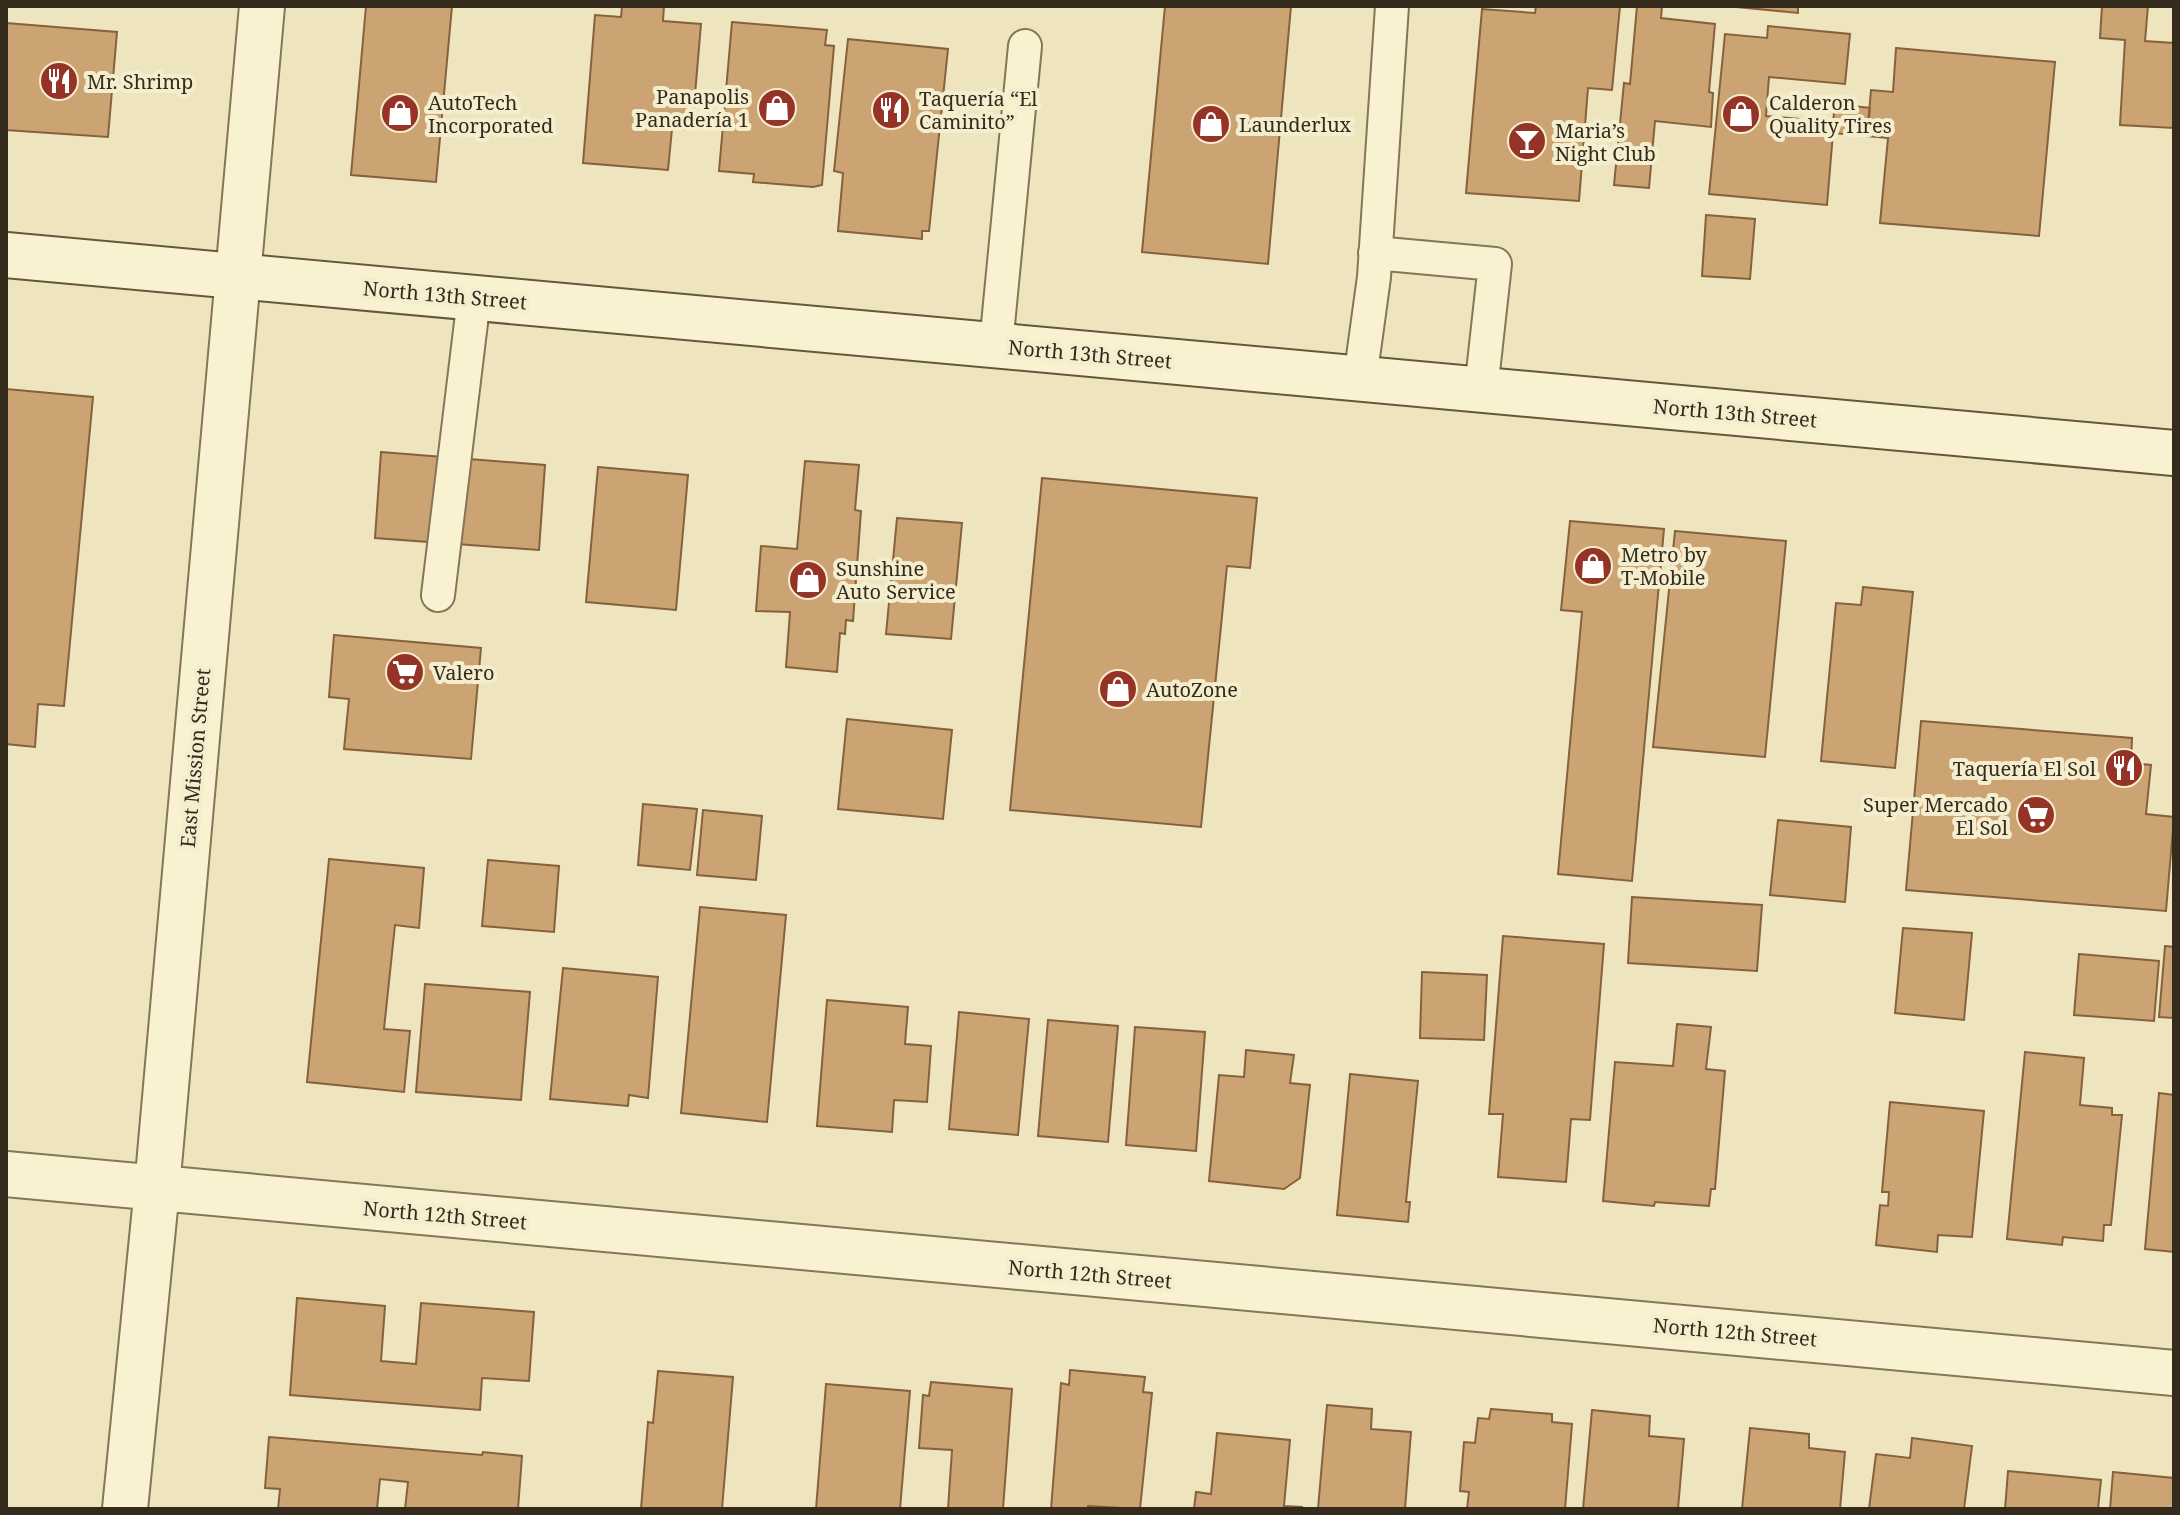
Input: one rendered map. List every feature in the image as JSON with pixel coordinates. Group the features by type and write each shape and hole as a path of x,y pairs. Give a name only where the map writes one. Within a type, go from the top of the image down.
{"street":[{"name":"East Mission Street","path":"125,1509 157,1188 262,6"},
{"name":"North 13th Street","path":"6,255 2174,453"},
{"name":"North 12th Street","path":"6,1174 2174,1373"}],"lane":[{"path":"1360,379 1375,253 1392,6"},
{"path":"996,345 1025,46"},
{"path":"1375,253 1495,264 1481,390"},
{"path":"438,595 474,298"}],"building":[{"path":"366,6 452,6 436,182 351,175"},
{"path":"622,6 664,6 663,21 701,24 692,130 672,129 668,170 583,163 595,15 621,17"},
{"path":"1165,6 1291,6 1268,264 1142,252"},
{"name":"Maria’s Night Club","path":"1536,6 1620,6 1612,90 1588,88 1579,201 1466,193 1482,9 1535,13"},
{"path":"1637,6 1662,6 1661,18 1715,24 1709,92 1713,93 1711,127 1655,121 1649,188 1614,185 1624,83 1630,84"},
{"path":"1726,6 1798,6 1798,13"},
{"path":"2102,6 2148,6 2145,41 2174,43 2174,128 2120,125 2125,40 2100,38"},
{"name":"Panapolis Panadería 1","path":"732,22 827,30 825,45 834,46 822,185 753,182 754,174 719,171"},
{"name":"Mr. Shrimp","path":"6,23 117,32 108,137 6,130"},
{"name":"Calderon Quality Tires","path":"1768,26 1850,34 1845,84 1769,77 1766,116 1833,122 1835,104 1870,108 1867,136 1833,133 1827,205 1709,194 1725,34 1767,38"},
{"name":"Taquería “El Caminito”","path":"848,39 948,49 929,231 922,231 922,239 838,231 843,173 834,171"},
{"path":"1896,48 2055,62 2039,236 1880,223 1888,138 1867,136 1871,90 1893,92"},
{"path":"1706,215 1755,219 1750,279 1702,276"},
{"path":"6,389 93,397 64,706 38,704 35,747 6,744"},
{"path":"381,452 545,465 539,550 375,538"},
{"name":"Sunshine Auto Service","path":"805,461 859,465 855,510 861,511 853,621 846,620 845,634 840,633 837,672 786,667 790,612 756,611 761,546 797,549"},
{"path":"598,467 688,475 676,610 586,602"},
{"name":"AutoZone","path":"1042,478 1257,498 1250,568 1227,566 1201,827 1010,810"},
{"path":"897,518 962,523 951,639 886,634"},
{"path":"1570,521 1664,529 1632,881 1558,874 1582,612 1561,610"},
{"path":"1675,531 1786,541 1765,757 1653,747"},
{"path":"1863,587 1913,592 1895,768 1821,761 1836,603 1861,605"},
{"name":"Valero","path":"334,635 481,648 471,759 344,749 349,699 329,697"},
{"path":"847,719 952,730 943,819 838,809"},
{"name":"Super Mercado El Sol","path":"1921,721 2132,738 2131,763 2151,765 2146,814 2174,817 2166,911 1906,890"},
{"path":"643,804 697,809 690,870 638,865"},
{"path":"703,810 762,816 756,880 697,875"},
{"path":"1778,820 1851,827 1845,902 1770,895"},
{"path":"329,859 424,868 419,928 395,925 384,1029 410,1031 404,1092 307,1082"},
{"path":"488,860 559,866 554,932 482,926"},
{"path":"1632,897 1762,905 1757,971 1628,963"},
{"path":"700,907 786,915 767,1122 681,1113"},
{"path":"1903,928 1972,933 1964,1020 1895,1013"},
{"path":"1503,936 1604,944 1590,1120 1571,1119 1566,1182 1498,1177 1503,1114 1489,1114"},
{"path":"2165,946 2174,947 2174,1018 2159,1017"},
{"path":"2079,954 2159,961 2154,1021 2074,1015"},
{"path":"563,968 658,977 648,1098 629,1095 628,1106 550,1099"},
{"path":"1422,972 1487,975 1484,1040 1420,1038"},
{"path":"425,984 530,992 521,1100 416,1092"},
{"path":"827,1000 908,1007 905,1044 931,1046 927,1102 894,1100 892,1132 817,1126"},
{"path":"959,1012 1029,1019 1018,1135 949,1129"},
{"path":"1048,1020 1118,1026 1108,1142 1038,1136"},
{"path":"1677,1024 1711,1027 1706,1069 1725,1071 1715,1189 1711,1189 1709,1206 1655,1202 1654,1206 1603,1201 1615,1062 1673,1066"},
{"path":"1135,1027 1205,1032 1196,1151 1126,1145"},
{"path":"1246,1050 1294,1055 1290,1083 1310,1085 1300,1178 1284,1189 1209,1181 1219,1075 1244,1077"},
{"path":"2025,1052 2084,1058 2080,1105 2112,1108 2112,1115 2122,1115 2111,1225 2104,1225 2103,1241 2063,1237 2062,1245 2007,1239"},
{"path":"1350,1074 1418,1081 1406,1202 1410,1202 1408,1222 1337,1215"},
{"path":"2159,1093 2174,1095 2174,1252 2145,1249"},
{"path":"1890,1102 1984,1111 1972,1237 1938,1235 1937,1252 1876,1245 1880,1205 1888,1206 1889,1192 1882,1192"},
{"path":"297,1298 385,1306 381,1361 416,1364 421,1303 534,1312 529,1381 482,1378 480,1410 290,1395"},
{"path":"1070,1370 1145,1377 1143,1392 1152,1393 1140,1509 1088,1506 1087,1509 1051,1509 1061,1383 1069,1385"},
{"path":"658,1371 733,1377 722,1509 641,1509 648,1422 653,1423"},
{"path":"931,1382 1012,1389 1003,1509 948,1509 952,1450 919,1448 923,1395 929,1396"},
{"path":"826,1384 910,1391 900,1509 816,1509"},
{"path":"1327,1405 1372,1409 1371,1429 1411,1432 1405,1509 1318,1509"},
{"path":"1491,1409 1552,1414 1552,1422 1572,1424 1565,1509 1467,1509 1469,1492 1460,1491 1464,1442 1475,1443 1478,1418 1489,1419"},
{"path":"1592,1410 1650,1416 1649,1436 1684,1439 1678,1509 1583,1509"},
{"path":"1750,1428 1809,1434 1809,1448 1845,1452 1840,1509 1742,1509"},
{"path":"1217,1433 1290,1440 1284,1506 1302,1509 1194,1509 1196,1492 1211,1494"},
{"path":"269,1437 522,1456 518,1509 405,1509 408,1482 380,1479 377,1509 278,1509 280,1489 265,1488"},
{"path":"1912,1438 1972,1446 1964,1509 1869,1509 1876,1454 1910,1458"},
{"path":"2008,1471 2101,1480 2098,1509 2005,1509"},
{"path":"2113,1472 2174,1478 2174,1509 2110,1509"}],"place":[{"name":"Mr. Shrimp","path":"59,81"},
{"name":"Panapolis Panadería 1","path":"777,108"},
{"name":"Taquería “El Caminito”","path":"891,110"},
{"name":"AutoTech Incorporated","path":"400,113"},
{"name":"Calderon Quality Tires","path":"1741,114"},
{"name":"Launderlux","path":"1211,124"},
{"name":"Maria’s Night Club","path":"1527,141"},
{"name":"Metro by T-Mobile","path":"1593,566"},
{"name":"Sunshine Auto Service","path":"808,580"},
{"name":"Valero","path":"405,672"},
{"name":"AutoZone","path":"1118,689"},
{"name":"Taquería El Sol","path":"2124,768"},
{"name":"Super Mercado El Sol","path":"2036,815"}]}
